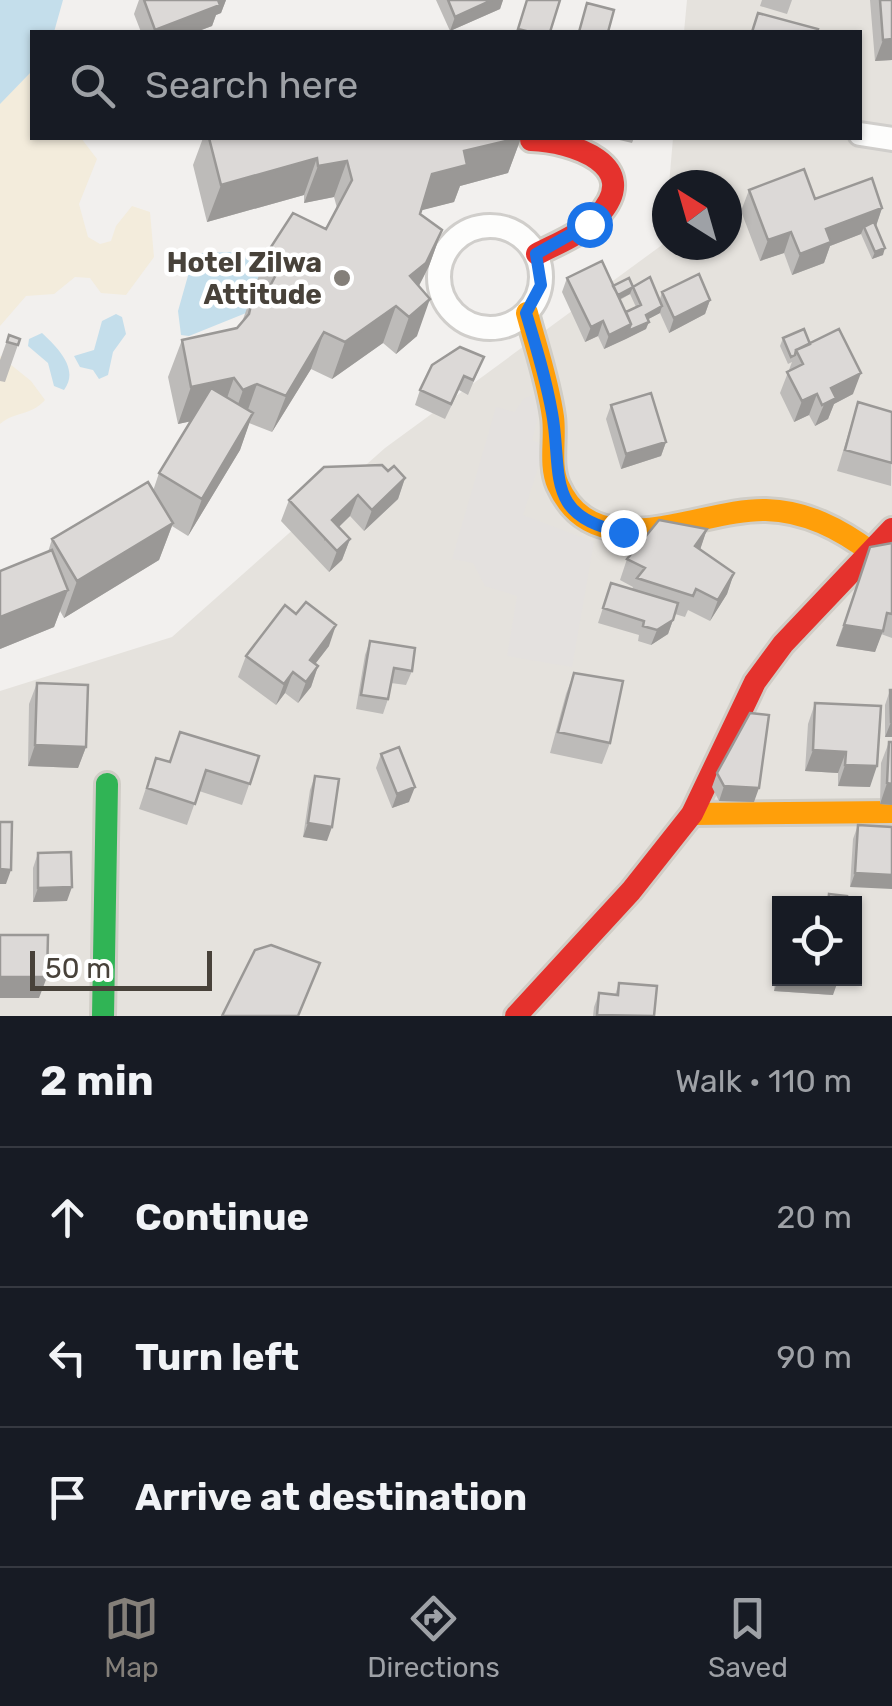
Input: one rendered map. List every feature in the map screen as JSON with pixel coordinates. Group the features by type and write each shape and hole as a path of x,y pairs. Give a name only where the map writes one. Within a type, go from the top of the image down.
{"street":[{"path":"862,134 892,139"},
{"path":"532,140 590,149 604,162 610,184 604,208 589,224 536,254"},
{"path":"480,227 513,230 536,254 541,285 526,313 503,326 476,326 449,307 439,276 451,244 480,227"},
{"path":"526,313 553,417 557,483 578,515 598,528 623,532 753,510 782,512 839,527 871,552"},
{"path":"516,1016 631,891 692,814 756,682 816,606 892,529"},
{"path":"104,1016 108,784"},
{"path":"692,814 892,812"}],"shaded area":[{"path":"687,0 892,0 892,1016 0,1016 0,691 172,637 385,448 652,252 652,260 742,260 742,170 670,170 673,140 862,140 862,30 684,30"},
{"path":"545,390 532,440 545,446 523,515 594,542 572,667 507,656 517,596 485,586 473,563 452,559 496,407 515,412 523,399"}],"sand":[{"path":"30,73 30,140 83,140 97,159 79,204 88,237 100,244 111,241 116,226 132,206 150,212 154,257 126,295 101,293 90,278 75,277 54,294 26,296 0,326 0,103"},
{"path":"0,356 31,381 45,400 0,424"}],"water":[{"path":"0,0 63,0 55,30 30,30 30,73 0,104"},
{"path":"278,250 253,290 266,305 189,336 181,335 178,311 193,258 203,253"},
{"path":"116,314 122,317 126,334 113,352 108,375 99,379 93,370 80,367 74,356 94,350 102,321"},
{"path":"42,333 68,366 64,390 54,386 48,363 28,346 29,339"}],"building":[{"path":"144,0 218,0 220,5 155,30"},
{"path":"448,0 492,0 455,17"},
{"path":"527,0 560,0 551,30 518,29"},
{"path":"880,0 892,0 892,39 883,40"},
{"path":"587,3 614,10 609,30 580,30"},
{"path":"758,13 818,29 818,30 753,30"},
{"name":"Hotel Zilwa Attitude","path":"210,140 510,140 464,151 467,165 432,174 420,214 442,230 426,263 410,276 430,299 409,317 396,306 345,342 324,332 286,396 257,384 243,390 234,378 191,387 182,340 237,328 249,314 256,283 269,288 280,267 267,253 293,213 326,229 352,180 347,161 318,166 317,158 221,185"},
{"path":"804,169 815,199 872,178 882,208 826,229 831,242 800,254 791,232 768,240 749,190"},
{"path":"874,222 885,248 875,252 864,227"},
{"path":"602,261 631,324 609,335 603,321 591,327 567,278"},
{"path":"699,274 710,300 674,318 662,292"},
{"path":"650,277 662,306 646,315 649,322 628,331 631,324 626,312 641,305 633,287"},
{"path":"629,278 633,287 618,295 613,286"},
{"path":"804,329 810,344 791,357 783,338"},
{"path":"839,329 861,373 831,388 836,398 822,405 817,394 802,401 787,372 803,364 796,350"},
{"path":"9,335 20,339 18,345 7,342"},
{"path":"460,347 484,357 473,380 464,376 451,404 420,390 432,365"},
{"path":"211,388 253,413 202,499 159,473"},
{"path":"651,393 666,442 626,454 611,405"},
{"path":"858,402 892,412 892,463 845,450"},
{"path":"382,465 388,471 394,466 405,478 372,510 358,495 332,520 350,539 337,551 289,500 324,467"},
{"path":"148,482 173,523 77,581 52,539"},
{"path":"659,520 707,529 695,546 734,573 718,600 696,589 693,596 637,578 645,568 627,559"},
{"path":"892,543 892,614 887,613 883,631 844,625 870,547"},
{"path":"52,550 68,590 0,617 0,571"},
{"path":"611,583 678,603 673,620 657,630 643,626 644,621 603,608"},
{"path":"306,602 336,625 310,660 318,666 306,682 293,672 284,684 246,656 285,605 296,614"},
{"path":"370,641 415,648 412,671 394,668 388,699 361,695"},
{"path":"574,673 623,681 610,743 558,732"},
{"path":"37,683 88,685 86,747 35,745"},
{"path":"815,703 881,706 877,766 845,765 846,752 813,750"},
{"path":"750,713 769,715 759,788 724,786 717,773"},
{"path":"180,732 259,756 250,784 206,770 195,804 147,788 156,758 170,762"},
{"path":"892,742 892,784 887,783"},
{"path":"399,747 415,787 397,794 381,754"},
{"path":"315,776 339,779 332,827 308,823"},
{"path":"0,822 12,822 11,870 0,869"},
{"path":"858,825 892,827 892,875 855,873"},
{"path":"71,852 72,887 38,888 38,853"},
{"path":"0,935 48,935 47,977 0,977"},
{"path":"271,945 320,963 298,1016 222,1016 255,950"},
{"path":"619,983 657,986 654,1016 597,1015 599,993 618,995"}],"traffic: fast":[{"path":"103,1016 107,784"}],"traffic: slow":[{"path":"527,313 551,404 555,477 575,510 597,524 623,530 652,529 740,512 781,511 822,523 871,552"},
{"path":"692,814 892,812"}],"traffic: jam":[{"path":"531,140 582,151 608,170 613,183 610,198 592,222 537,254"},
{"path":"516,1016 631,891 692,814 755,682 783,644 892,529"}],"place":[{"name":"Hotel Zilwa Attitude","path":"342,278"}],"route":[{"path":"589,224 536,254 541,285 526,313 553,417 557,483 578,515 598,528 623,532"}]}
